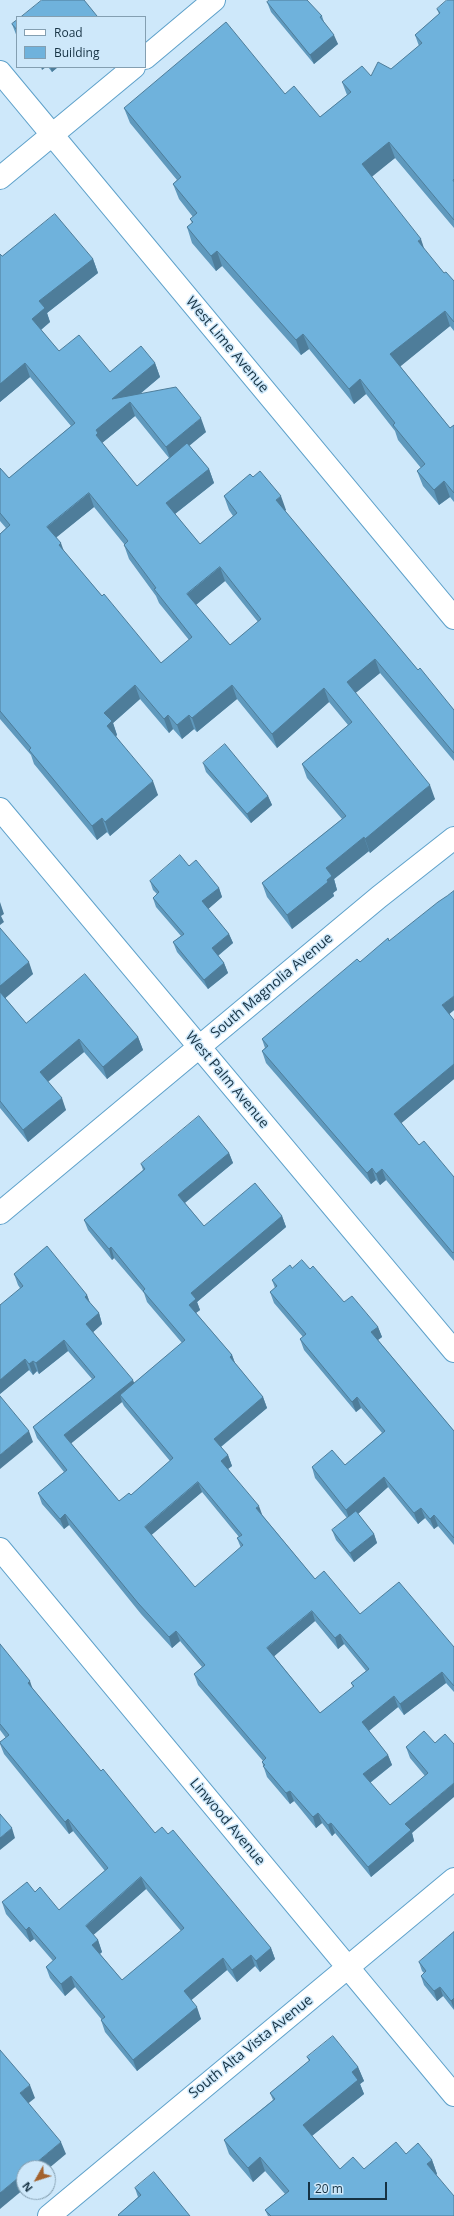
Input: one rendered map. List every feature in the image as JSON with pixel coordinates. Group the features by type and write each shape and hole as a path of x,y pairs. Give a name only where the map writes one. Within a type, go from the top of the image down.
{"street":[{"path":"146,57 214,0"},
{"path":"0,178 133,68"},
{"name":"West Lime Avenue","path":"0,72 454,618"},
{"name":"West Palm Avenue","path":"0,809 454,1351"},
{"name":"South Magnolia Avenue","path":"0,1213 378,897 454,838"},
{"name":"Linwood Avenue","path":"0,1549 454,2095"},
{"name":"South Alta Vista Avenue","path":"49,2216 454,1879"}],"building":[{"path":"42,0 84,0 97,16 22,16"},
{"path":"270,0 307,0 322,16 320,17 334,35 310,55 267,2"},
{"path":"447,0 454,0 454,220 389,142 362,164 421,239 418,241 444,273 446,272 454,281 454,322 445,311 390,354 450,428 454,425 454,493 444,481 434,490 417,471 425,464 393,425 395,423 360,379 349,389 303,334 296,340 217,251 211,256 187,227 193,222 190,219 197,213 173,184 181,177 124,108 226,22 285,94 294,86 320,117 351,92 342,82 362,66 371,76 378,62 391,69 422,43 415,35 440,13 437,9"},
{"path":"16,21 16,29 12,24"},
{"path":"55,214 93,259 39,301 45,308 32,319 59,351 79,335 110,372 141,346 155,363 112,399 176,387 201,418 166,447 130,402 96,430 98,433 96,435 137,486 187,443 209,469 166,503 200,544 237,513 224,496 250,474 253,477 260,471 281,496 276,500 418,670 420,668 454,710 454,753 375,659 347,682 430,785 365,839 364,837 326,868 332,876 327,880 328,882 287,915 262,883 346,816 302,764 352,722 324,688 272,734 232,685 192,718 189,715 177,725 168,715 164,719 135,685 104,713 112,721 107,726 153,781 105,822 102,818 92,826 29,750 31,748 0,711 0,534 10,525 0,513 0,468 9,478 75,423 25,363 0,384 0,254 2,256","holes":["89,493 128,541 124,545 156,588 154,589 192,637 161,663 104,594 102,596 59,545 61,543 47,527","220,567 261,619 230,645 187,594"]},
{"path":"225,744 268,796 247,814 203,763"},
{"path":"180,855 189,866 196,860 219,888 202,901 229,934 212,948 224,963 204,980 173,942 184,934 153,898 159,892 150,881"},
{"path":"454,891 454,996 442,1005 454,1020 454,1064 394,1114 419,1145 424,1141 454,1177 453,1253 382,1169 376,1174 372,1168 367,1173 262,1051 268,1046 262,1039 357,959 360,962 388,938 389,941"},
{"path":"0,928 29,962 0,986"},
{"path":"85,974 138,1037 103,1067 79,1039 40,1072 62,1098 23,1130 0,1101 0,992 26,1023"},
{"path":"199,1116 229,1153 178,1195 204,1226 255,1183 282,1216 191,1293 196,1299 189,1305 232,1355 230,1357 263,1397 214,1439 228,1455 221,1461 259,1506 256,1508 315,1579 324,1571 360,1614 399,1582 454,1647 454,1686 442,1672 400,1704 394,1696 362,1722 388,1755 363,1774 390,1805 428,1773 406,1747 424,1731 435,1743 445,1734 454,1744 454,1783 405,1824 411,1830 368,1867 331,1823 328,1825 318,1813 313,1817 290,1791 286,1793 263,1766 265,1765 262,1762 266,1758 194,1674 205,1665 176,1631 169,1637 138,1603 65,1514 60,1519 38,1493 67,1470 33,1427 95,1377 64,1340 36,1363 33,1361 29,1364 25,1359 0,1380 0,1305 23,1286 14,1274 47,1246 87,1295 85,1297 99,1313 86,1324 133,1380 64,1435 119,1501 129,1493 131,1495 173,1458 120,1395 185,1340 143,1291 145,1289 111,1247 109,1249 84,1220 145,1169 141,1164","holes":["198,1482 242,1535 237,1538 243,1545 195,1587 145,1527","312,1611 335,1638 340,1634 369,1669 351,1683 354,1686 320,1713 267,1648"]},
{"path":"302,1260 310,1269 313,1266 344,1302 352,1296 378,1327 371,1332 454,1431 454,1538 434,1515 430,1519 421,1508 414,1513 384,1477 346,1510 312,1467 332,1450 345,1465 385,1431 357,1397 352,1402 300,1339 306,1334 270,1292 277,1286 272,1280 290,1265 292,1268"},
{"path":"0,1396 29,1431 0,1455"},
{"path":"356,1511 374,1534 350,1553 332,1530"},
{"path":"0,1644 30,1681 28,1683 101,1771 103,1769 155,1833 162,1827 168,1834 173,1830 271,1948 256,1961 251,1955 232,1970 223,1958 184,1991 197,2007 133,2060 101,2020 105,2017 71,1976 61,1984 46,1967 56,1958 29,1927 26,1930 2,1902 27,1882 35,1892 40,1887 59,1910 108,1868 68,1819 65,1822 0,1743 9,1735 0,1724","holes":["141,1877 184,1928 122,1980 92,1945 98,1940 86,1926"]},
{"path":"0,1814 12,1828 0,1838"},
{"path":"454,1932 454,1998 451,2001 440,1987 434,1991 421,1976 426,1971 419,1962"},
{"path":"333,2036 358,2067 352,2072 358,2080 303,2125 340,2169 353,2157 364,2169 396,2142 406,2154 418,2143 432,2160 427,2164 454,2196 454,2216 271,2216 265,2210 289,2191 260,2157 248,2168 224,2140 275,2099 270,2093 310,2060 307,2057"},
{"path":"0,2050 30,2085 20,2093 61,2142 40,2160 16,2160 16,2180 0,2193"},
{"path":"154,2172 190,2216 118,2215 141,2195 135,2188"}]}
